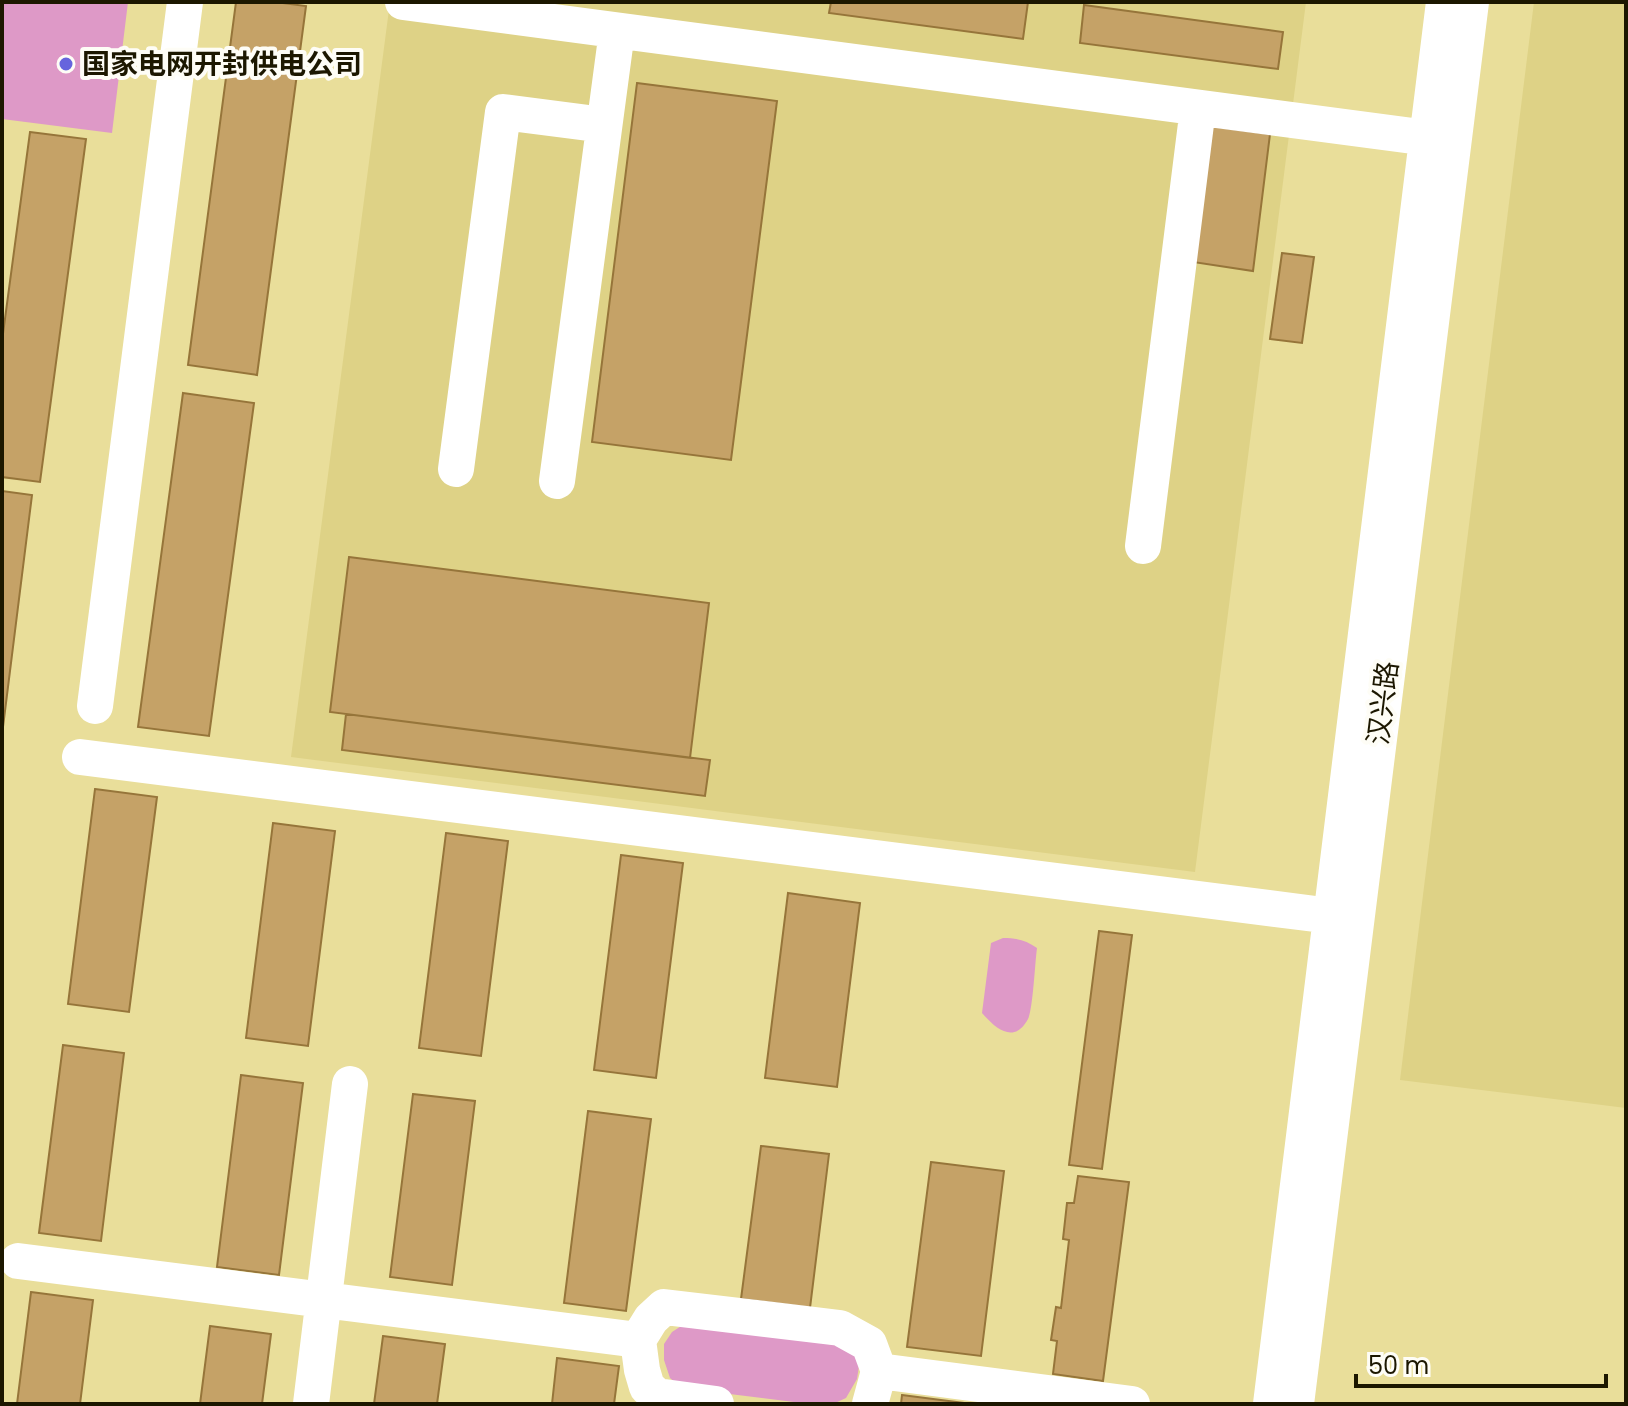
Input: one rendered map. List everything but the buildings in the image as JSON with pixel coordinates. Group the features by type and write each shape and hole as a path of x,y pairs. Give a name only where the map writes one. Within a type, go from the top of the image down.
{"street":[{"path":"95,706 185,2"},
{"path":"403,2 1428,138"},
{"name":"汉兴路","path":"1271,1404 1444,2"},
{"name":"汉兴路","path":"1296,1404 1471,2"},
{"path":"557,481 617,31"},
{"path":"1143,546 1198,108"},
{"path":"456,469 503,112 604,125"},
{"path":"80,757 1331,916"},
{"path":"311,1404 350,1084"},
{"path":"18,1261 638,1340"},
{"path":"716,1404 657,1396 647,1387 638,1340 651,1319 664,1307 840,1328 869,1344 875,1388 1132,1404"}],"shaded area":[{"name":"国家电网开封供电公司","path":"2,2 128,2 112,133 2,119"},
{"path":"390,2 1306,2 1195,872 291,757"},
{"path":"1534,2 1626,2 1626,1108 1400,1080"},
{"path":"1003,938 1021,940 1037,948 1030,1014 1023,1027 1011,1032 999,1028 982,1013 991,943"},
{"path":"689,1321 852,1348 859,1366 857,1379 846,1398 833,1404 810,1404 681,1388 670,1378 664,1360 664,1344 672,1332"}],"place":[{"name":"国家电网开封供电公司","path":"66,64"}]}
